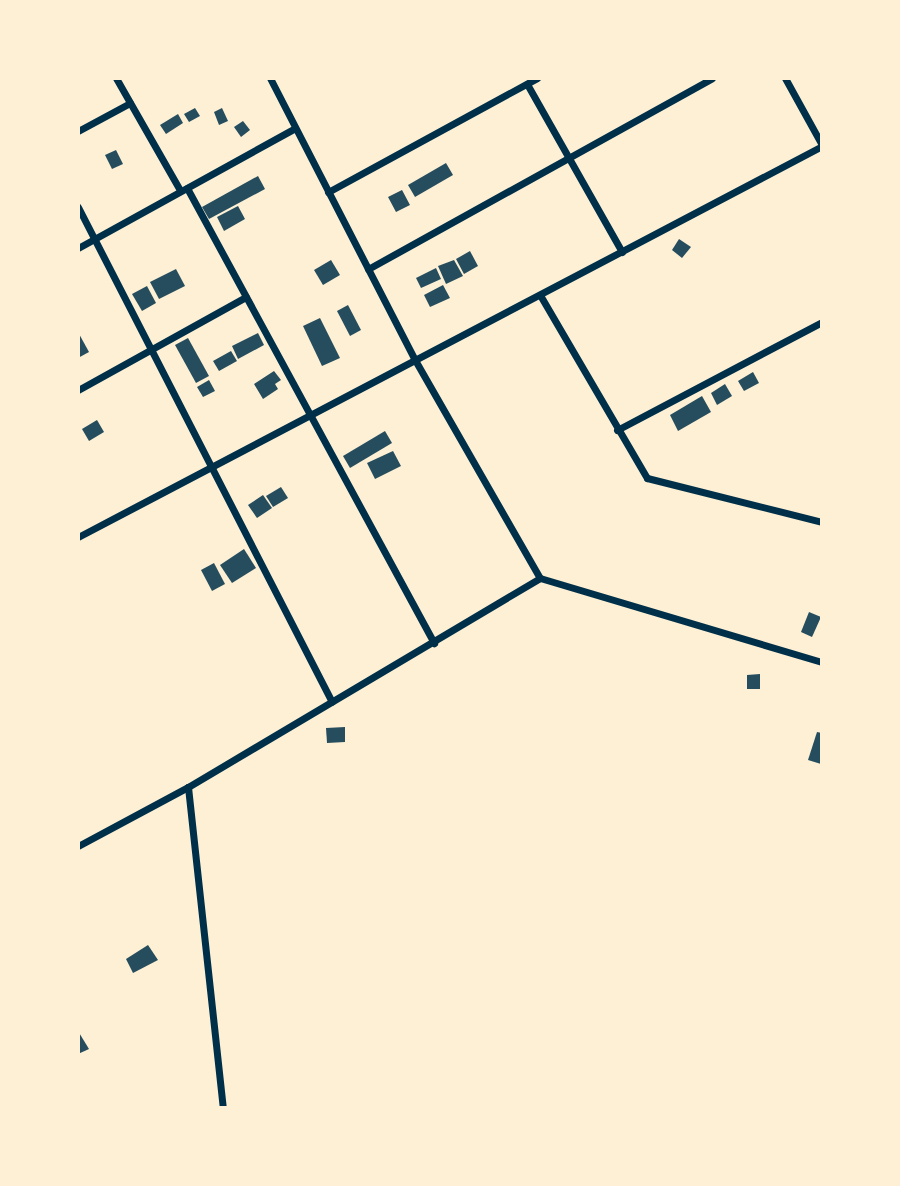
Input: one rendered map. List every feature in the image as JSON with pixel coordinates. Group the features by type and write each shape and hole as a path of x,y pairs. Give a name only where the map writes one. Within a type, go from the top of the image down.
{"street":[{"path":"116,78 246,297 434,643"},
{"path":"270,78 415,360 540,578 822,662"},
{"path":"328,192 537,78"},
{"path":"368,269 712,78"},
{"path":"78,537 822,146 785,78"},
{"path":"527,84 622,252"},
{"path":"78,131 130,103"},
{"path":"78,248 295,128"},
{"path":"78,207 332,702"},
{"path":"540,295 647,478 822,522"},
{"path":"78,390 246,297"},
{"path":"617,430 822,322"},
{"path":"78,846 188,787 540,578"},
{"path":"188,787 223,1108"}],"building":[{"path":"195,108 200,116 189,122 184,114"},
{"path":"222,108 228,121 219,125 214,112"},
{"path":"178,114 183,123 166,134 160,125"},
{"path":"243,121 250,130 241,137 234,127"},
{"path":"116,150 123,164 112,169 105,155"},
{"path":"446,163 453,175 415,197 408,185"},
{"path":"258,176 265,189 209,219 202,207"},
{"path":"402,190 410,205 396,212 388,197"},
{"path":"238,206 245,219 224,231 217,217"},
{"path":"679,239 691,247 682,258 672,250"},
{"path":"470,251 478,266 464,274 456,259"},
{"path":"331,260 340,275 323,285 314,270"},
{"path":"454,260 463,276 446,284 438,266"},
{"path":"436,268 441,279 421,288 416,278"},
{"path":"176,269 185,286 159,299 150,282"},
{"path":"443,285 450,298 430,307 424,295"},
{"path":"147,286 156,303 142,311 132,294"},
{"path":"348,305 361,330 350,336 337,311"},
{"path":"320,318 340,358 322,366 303,326"},
{"path":"78,332 89,352 78,358"},
{"path":"258,333 264,345 238,359 232,346"},
{"path":"188,338 209,376 196,383 175,345"},
{"path":"231,351 237,361 219,371 213,361"},
{"path":"274,371 281,380 275,384 278,389 263,399 254,384"},
{"path":"753,372 759,383 744,391 738,381"},
{"path":"209,380 215,391 203,397 197,387"},
{"path":"725,384 732,396 717,405 711,393"},
{"path":"702,396 711,412 678,431 670,415"},
{"path":"97,420 104,432 89,441 82,429"},
{"path":"385,431 392,443 350,468 343,456"},
{"path":"393,451 401,466 375,479 367,463"},
{"path":"281,487 288,498 273,507 266,496"},
{"path":"263,495 272,508 257,518 248,505"},
{"path":"244,549 256,568 232,583 220,565"},
{"path":"214,563 225,584 212,591 201,570"},
{"path":"809,612 821,617 812,637 801,632"},
{"path":"760,674 760,689 747,689 747,675"},
{"path":"345,727 345,742 327,743 326,728"},
{"path":"817,732 822,733 821,764 808,760"},
{"path":"148,945 158,960 133,973 126,959"},
{"path":"78,1031 89,1049 78,1054"}]}
